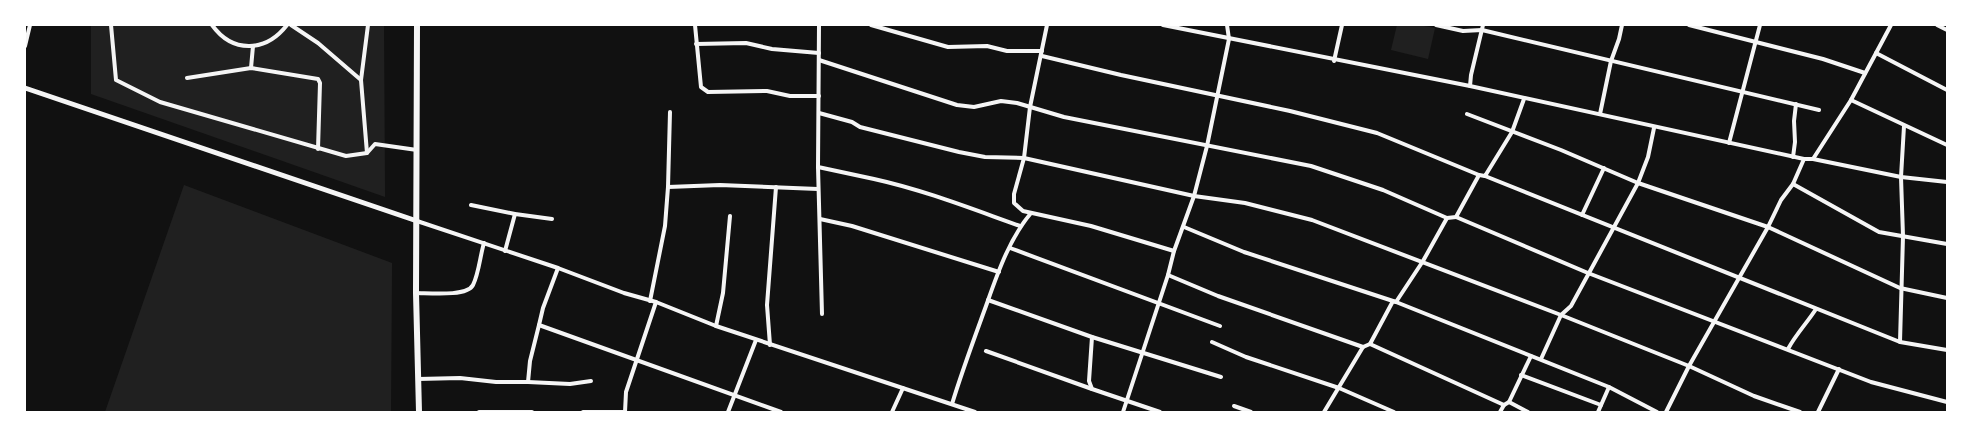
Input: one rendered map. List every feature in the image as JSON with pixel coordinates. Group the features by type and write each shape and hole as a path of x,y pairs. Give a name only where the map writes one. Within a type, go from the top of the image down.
{"main road":[{"path":"417,25 416,292 419,412"}],"street":[{"path":"25,46 30,25"},
{"path":"111,25 115,76 119,83 160,102 346,156 367,153 375,144 417,150"},
{"path":"212,25 220,35 230,42 242,46 267,43 280,35 287,25"},
{"path":"291,25 318,43 361,80"},
{"path":"367,153 361,80 368,25"},
{"path":"695,25 701,87 708,92 767,91 790,96 819,96"},
{"path":"819,25 818,189 822,314"},
{"path":"871,25 948,47 987,46 1007,51 1042,53 1121,75 1290,111 1376,133 1900,342 1947,350"},
{"path":"1047,25 1030,107 1024,158 1014,194 1014,203 1023,211 1091,226 1174,251"},
{"path":"1162,25 1470,86 1600,114 1654,128 1793,157 1813,159 1901,177 1947,182"},
{"path":"1123,412 1168,275 1174,251 1194,196 1207,146 1229,39 1227,25"},
{"path":"1334,60 1342,25"},
{"path":"1436,25 1463,31 1483,27 1611,61 1742,90 1819,110"},
{"path":"1600,114 1611,61 1622,25"},
{"path":"1688,25 1865,73"},
{"path":"1729,144 1760,25"},
{"path":"1813,159 1851,100 1891,25"},
{"path":"1937,25 1947,30"},
{"path":"1470,86 1483,27"},
{"path":"696,44 746,43 772,49 818,53"},
{"path":"251,68 253,46"},
{"path":"1876,53 1947,90"},
{"path":"819,60 957,105 974,107 1001,101 1064,117 1311,166 1383,190 1447,218 1456,217 1588,273 1839,369 1898,390 1947,402"},
{"path":"187,78 251,68 316,78 319,81 318,149"},
{"path":"25,88 558,268 770,345 975,412"},
{"path":"1484,176 1512,132 1524,99"},
{"path":"1851,100 1947,145"},
{"path":"1793,157 1796,134 1794,113 1796,104"},
{"path":"650,301 665,226 670,112"},
{"path":"819,113 852,122 860,127 959,152 985,157 1024,158 1194,196 1245,203 1312,220 1561,315 1689,366 1754,396 1800,412"},
{"path":"1467,114 1638,183 1768,227 1900,288 1947,298"},
{"path":"1900,342 1900,288 1903,236 1901,177 1904,126"},
{"path":"1540,359 1561,315 1572,306 1588,273 1638,183 1648,157 1654,128"},
{"path":"1666,412 1714,320 1768,227 1781,200 1793,184 1804,159"},
{"path":"818,167 901,187 988,213 1020,226"},
{"path":"1582,215 1604,168"},
{"path":"1456,217 1479,175"},
{"path":"668,187 720,184 818,189"},
{"path":"1793,184 1879,232 1947,244"},
{"path":"770,345 767,305 776,187"},
{"path":"471,205 552,219"},
{"path":"952,404 999,272 1020,226 1030,213"},
{"path":"505,251 516,214"},
{"path":"716,326 723,293 730,216"},
{"path":"1324,412 1363,347 1370,344 1394,301 1423,261 1447,218"},
{"path":"820,219 852,226 999,272"},
{"path":"1184,227 1244,252 1394,301 1609,387 1657,412"},
{"path":"416,292 468,290 473,285 484,243"},
{"path":"1010,248 1220,326"},
{"path":"528,382 530,361 543,308 558,268"},
{"path":"1168,275 1218,296 1363,347"},
{"path":"988,300 1221,378"},
{"path":"583,412 624,412 626,392 638,361 656,302"},
{"path":"1788,349 1816,309"},
{"path":"539,325 782,412"},
{"path":"1092,336 1089,381 1092,389"},
{"path":"728,412 756,340"},
{"path":"1212,342 1246,357 1339,388 1394,412"},
{"path":"1370,344 1504,405"},
{"path":"986,351 1160,412"},
{"path":"1500,412 1504,405 1509,402 1520,375 1531,356"},
{"path":"1818,412 1839,369"},
{"path":"1520,375 1601,406"},
{"path":"418,379 460,378 496,382 570,384 591,381"},
{"path":"1598,412 1609,387"},
{"path":"892,412 902,388"},
{"path":"1509,402 1528,412"},
{"path":"1234,406 1251,412"},
{"path":"479,412 532,412"}],"shaded area":[{"path":"91,25 384,25 385,197 91,94"},
{"path":"1397,25 1419,25 1435,28 1428,59 1391,50"},
{"path":"184,185 392,263 391,412 105,412"}]}
